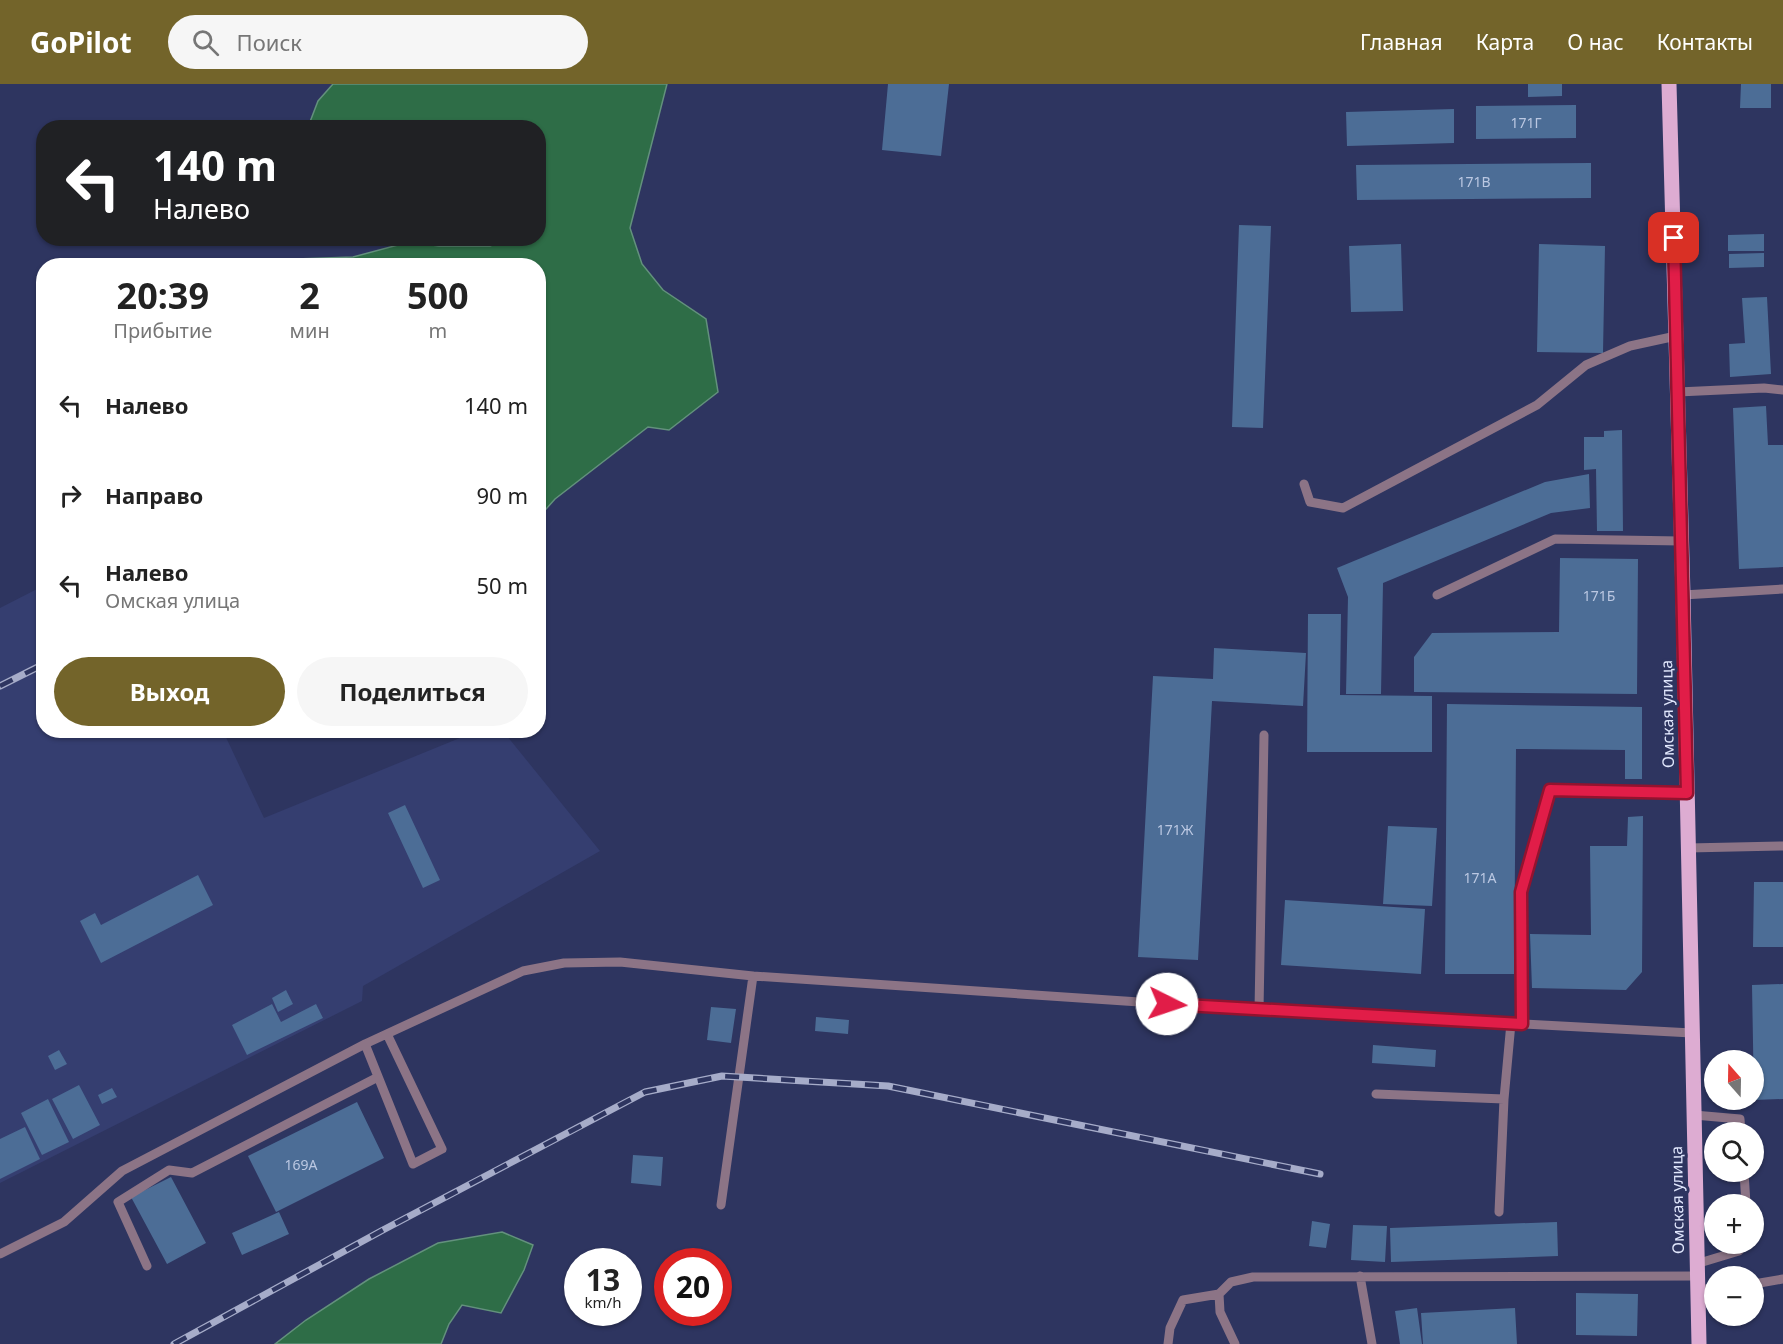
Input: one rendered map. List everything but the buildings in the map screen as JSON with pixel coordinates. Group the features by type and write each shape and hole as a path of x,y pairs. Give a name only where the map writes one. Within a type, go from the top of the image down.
{"main road":[{"name":"Омская улица","path":"1669,84 1683,596 1699,1344"}],"lane":[{"path":"1304,484 1310,502 1343,508 1538,405 1586,365 1630,346 1676,336"},
{"path":"1678,392 1735,389 1783,390"},
{"path":"1437,596 1555,539 1681,541"},
{"path":"1683,596 1783,590"},
{"path":"1259,1010 1264,735"},
{"path":"1522,1024 1521,892 1550,790 1687,793"},
{"path":"1688,848 1783,846"},
{"path":"0,1254 64,1222 122,1171 365,1044 523,971 564,963 620,962 753,976 1259,1010 1692,1033"},
{"path":"721,1205 753,976"},
{"path":"1499,1212 1504,1099 1511,1023"},
{"path":"365,1044 413,1164 442,1149 387,1034"},
{"path":"147,1266 118,1202 168,1170 192,1173 378,1077"},
{"path":"1377,1094 1504,1099"},
{"path":"1694,1115 1740,1119 1740,1122"},
{"path":"1168,1344 1170,1328 1183,1300 1219,1294 1231,1282 1253,1277 1697,1276 1734,1254"},
{"path":"1360,1276 1372,1344"},
{"path":"1697,1276 1704,1281"},
{"path":"1764,1282 1783,1279"},
{"path":"1219,1294 1220,1312 1234,1344"}],"shaded area":[{"path":"333,84 667,84 630,228 642,264 663,290 706,319 718,392 669,430 648,427 555,499 546,509 546,258 324,258 353,257 394,246 546,246 546,120 311,120 318,101"},
{"path":"36,590 36,738 226,738 264,818 460,738 509,738 600,851 363,986 362,1001 0,1183 0,608"},
{"path":"502,1232 533,1245 524,1270 501,1313 462,1305 449,1324 441,1344 275,1344 306,1320 369,1279 438,1243"}],"railway":[{"path":"0,686 36,668"},
{"path":"174,1344 383,1230 645,1092 722,1076 888,1086 1320,1174"}],"route":[{"path":"1167,1004 1522,1024 1521,892 1550,790 1687,793 1674,238"}]}
